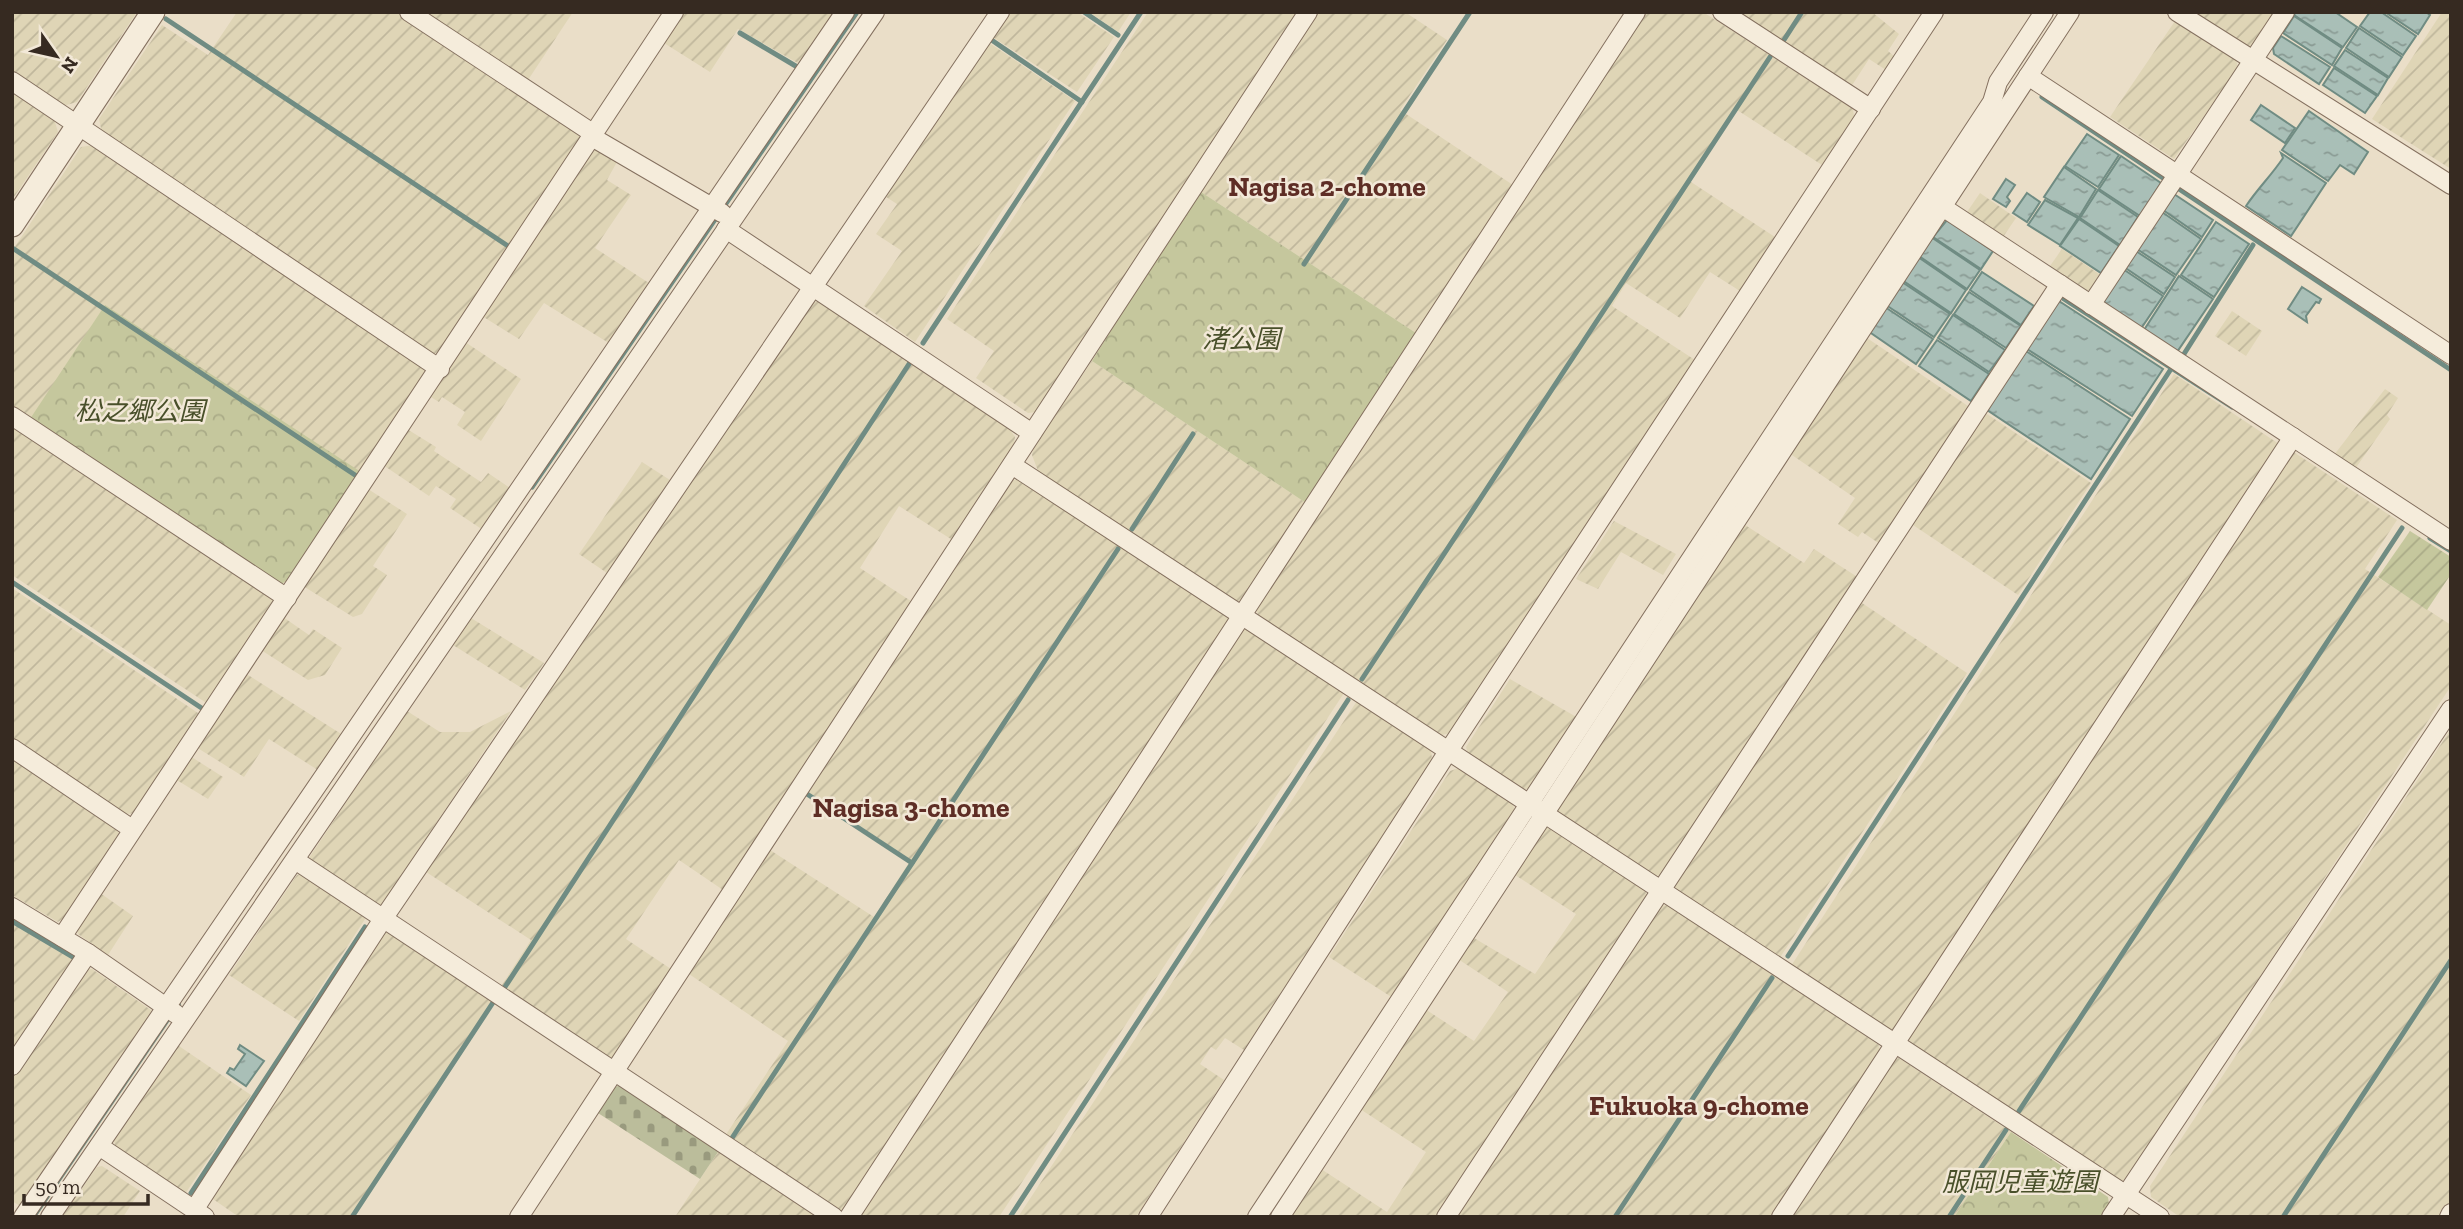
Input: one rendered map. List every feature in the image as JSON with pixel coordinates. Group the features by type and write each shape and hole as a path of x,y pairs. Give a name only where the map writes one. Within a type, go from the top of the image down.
{"street":[{"path":"12,225 153,12"},
{"path":"409,12 593,136 723,216 813,286 1032,433"},
{"path":"62,937 674,12"},
{"path":"23,1217 295,860 723,216 845,12"},
{"path":"50,1217 99,1146 177,1014 723,216 875,12"},
{"path":"99,1146 200,1213 383,919 1000,12"},
{"path":"519,1217 1308,12"},
{"path":"849,1217 1636,12"},
{"path":"1722,12 1871,109"},
{"path":"1148,1217 1449,750 1934,12"},
{"path":"1257,1217 1992,102 1998,82 2044,12"},
{"path":"1280,1217 2070,12"},
{"path":"2177,12 2451,185"},
{"path":"2091,304 2285,12"},
{"path":"2028,76 2451,355"},
{"path":"12,81 440,369"},
{"path":"1944,208 2451,541"},
{"path":"1446,1217 2060,284"},
{"path":"12,416 287,598"},
{"path":"1781,1217 2293,437"},
{"path":"1012,465 2160,1217"},
{"path":"2111,1217 2451,709"},
{"path":"12,748 132,829"},
{"path":"295,860 834,1217"},
{"path":"12,906 88,953 177,1014"},
{"path":"12,1066 88,953"}],"green space":[{"path":"12,12 137,12 77,102 63,106 12,72"},
{"path":"237,12 399,12 579,134 581,144 445,351 432,354 102,133 99,119 162,25 208,55"},
{"path":"425,12 573,12 528,80"},
{"path":"684,12 839,12 803,66 738,29 710,72 664,43"},
{"path":"1008,12 1077,12 1114,37 1077,92 991,36"},
{"path":"1089,12 1131,12 1118,32"},
{"path":"1148,12 1298,12 1036,412 1028,413 976,378 994,351 947,319"},
{"path":"1316,12 1405,12 1447,40 1400,110 1513,185 1416,333 1198,190"},
{"path":"1647,12 1703,12 1853,109 1854,116 1822,165 1734,108 1688,180 1775,237 1740,291 1710,272 1680,318 1626,283 1612,306 1695,360 1450,733 1442,735 1258,616 1256,607"},
{"path":"1732,12 1872,12 1899,34 1888,51 1895,57 1886,70 1869,59 1849,90"},
{"path":"2191,12 2275,12 2253,46 2246,48"},
{"path":"2442,12 2451,12 2451,169 2372,119"},
{"path":"2175,21 2236,60 2238,67 2174,159 2110,117"},
{"path":"988,42 1075,101 915,342 864,306 902,251 876,234 897,204 883,195"},
{"path":"12,91 54,119 58,132 12,200"},
{"path":"94,145 426,367 427,373 361,472 28,422 12,411 12,251 81,147"},
{"path":"598,149 618,160 607,180 631,195 595,248 652,285 612,345 544,303 519,339 482,316 591,150"},
{"name":"渚公園","path":"1198,190 1416,333 1306,503 1092,361"},
{"path":"1980,193 2016,218 2003,237 1967,212"},
{"path":"2062,249 2102,276 2093,290 2086,290 2050,266"},
{"path":"822,300 1008,427 1015,437 1013,451 954,541 899,506 860,568 914,603 726,892 679,860 626,939 674,971 618,1058 608,1061 500,988 531,940 423,870 811,303"},
{"name":"松之郷公園","path":"105,305 361,472 286,581 280,585 28,422"},
{"path":"2232,311 2262,331 2246,356 2215,336"},
{"path":"1864,336 1971,408 1880,544 1862,532 1858,537 1838,524 1855,498 1789,453"},
{"path":"465,342 521,379 481,441 457,425 465,412 442,397 439,402 429,396"},
{"path":"1092,361 1306,503 1243,600 1234,602 1038,471 1032,455 1034,447"},
{"path":"2174,374 2279,444 1897,1028 1888,1030 1791,966"},
{"path":"2385,389 2398,398 2387,415 2390,419 2355,469 2334,455"},
{"path":"1984,412 2091,483 2018,595 1910,523"},
{"path":"12,425 272,596 274,605 208,704 12,575"},
{"path":"407,429 436,447 434,451 481,482 488,473 513,490 486,532 450,508 456,499 436,486 429,496 383,465"},
{"path":"2292,451 2397,520 2365,569 2451,625 2451,686 2126,1180 2118,1181 1910,1043 1908,1035"},
{"path":"642,462 670,480 607,573 579,554"},
{"path":"1019,479 1227,613 1229,622 842,1213 725,1136 788,1041 689,974 770,850 874,917 910,861 807,793 1009,481"},
{"path":"368,489 407,514 373,566 387,575 362,614 353,617 303,586"},
{"path":"1614,521 1676,554 1663,575 1621,552 1598,589 1576,579"},
{"path":"1742,523 1804,563 1814,549 1859,578 1663,876 1654,875 1557,812 1555,807"},
{"path":"2410,531 2451,557 2451,574 2427,610 2378,577"},
{"path":"12,588 201,715 135,813 126,814 12,739"},
{"path":"1859,601 1967,673 1779,959 1675,890 1673,882"},
{"path":"283,617 309,635 313,629 342,648 325,675 308,680 261,650"},
{"path":"471,618 544,663 525,690 453,645"},
{"path":"1249,629 1344,693 999,1217 855,1217 1237,631"},
{"path":"245,673 346,737 321,772 269,739 244,777 196,747"},
{"path":"1510,679 1580,719 1535,788 1524,789 1468,753 1466,747"},
{"path":"1357,701 1431,751 1432,759 1244,1050 1225,1038 1216,1050 1211,1047 1200,1064 1224,1080 1136,1217 1018,1217"},
{"path":"407,711 440,732 470,732 511,711 382,904 376,907 310,863 309,858"},
{"path":"2451,729 2451,1200 2440,1217 2180,1217 2151,1197 2150,1186"},
{"path":"190,756 223,777 208,799 175,779"},
{"path":"12,759 118,829 119,837 66,917 58,922 12,895"},
{"path":"1459,768 1512,803 1516,813 1393,998 1329,957 1450,771"},
{"path":"1549,827 1645,890 1648,899 1440,1217 1285,1217 1318,1167 1387,1212 1426,1152 1357,1107 1425,1009 1474,1041 1508,992 1458,959 1474,938 1535,974 1576,914 1512,873 1539,829"},
{"path":"303,873 367,916 299,1021 229,975 297,875"},
{"path":"100,893 133,916 108,955 78,934 77,927"},
{"path":"1669,905 1879,1045 1880,1052 1772,1217 1453,1217 1658,906"},
{"path":"12,916 75,955 75,961 12,1054"},
{"path":"390,931 493,999 350,1217 239,1217 210,1197 382,932"},
{"path":"92,969 158,1015 25,1209 12,1201 12,1077 85,970"},
{"path":"176,1044 251,1095 185,1194 116,1148 113,1138"},
{"path":"1899,1058 2011,1132 1954,1217 1789,1217 1894,1059"},
{"path":"621,1085 720,1149 700,1179 598,1113 615,1087"},
{"name":"服岡児童遊園","path":"2011,1132 2108,1197 2109,1204 2101,1217 1954,1217"},
{"path":"720,1149 822,1217 675,1217"},
{"path":"102,1166 140,1191 123,1217 62,1217 97,1167"}],"water":[{"path":"2296,12 2335,12 2357,27 2343,47 2294,15"},
{"path":"2370,12 2381,12 2416,36 2403,55 2360,26"},
{"path":"2385,12 2426,12 2430,15 2418,34"},
{"path":"2294,16 2342,48 2332,65 2283,33"},
{"path":"2359,28 2402,57 2389,77 2346,48"},
{"path":"2281,36 2330,67 2319,84 2274,54 2273,48"},
{"path":"2345,50 2388,78 2378,95 2334,66"},
{"path":"2334,68 2377,96 2365,113 2323,85"},
{"path":"2261,105 2295,128 2285,143 2251,120"},
{"path":"2309,111 2368,152 2354,174 2340,165 2328,181 2282,150"},
{"path":"2087,134 2119,155 2098,187 2065,166"},
{"path":"2281,153 2326,183 2291,236 2246,206 2283,158"},
{"path":"2121,156 2161,183 2140,216 2099,189"},
{"path":"2064,167 2096,189 2079,217 2044,197"},
{"path":"2006,179 2015,185 2007,197 2010,201 2006,207 1993,199"},
{"path":"2098,190 2138,217 2120,245 2080,218"},
{"path":"2027,193 2040,202 2027,222 2013,213"},
{"path":"2174,194 2213,220 2202,237 2163,210"},
{"path":"2045,200 2078,218 2060,245 2028,225"},
{"path":"2162,212 2201,239 2176,275 2137,249"},
{"path":"2079,219 2119,246 2101,273 2060,246"},
{"path":"1947,220 1993,251 1981,269 1933,237"},
{"path":"2216,222 2249,244 2214,297 2181,275"},
{"path":"1931,237 1980,270 1967,289 1919,256"},
{"path":"2136,251 2175,277 2164,294 2124,267"},
{"path":"1918,257 1966,290 1951,313 1902,280"},
{"path":"2123,269 2163,296 2140,330 2104,306 2102,300"},
{"path":"1982,272 2034,306 2021,325 1970,290"},
{"path":"2179,276 2213,299 2177,352 2144,330"},
{"path":"1902,282 1950,314 1934,337 1886,305"},
{"path":"2302,287 2321,299 2306,316 2307,322 2288,309"},
{"path":"1969,292 2021,326 2006,348 1954,314"},
{"path":"2059,301 2163,369 2132,416 2027,349"},
{"path":"1885,307 1933,339 1916,364 1868,331"},
{"path":"1953,315 2005,350 1989,372 1938,338"},
{"path":"1937,340 1989,374 1971,401 1919,366"},
{"path":"2026,351 2130,419 2091,479 1987,410"},
{"path":"177,1000 180,1004 35,1217 28,1217"},
{"path":"240,1045 264,1061 246,1086 227,1073 230,1068 234,1070 245,1054 238,1049"}],"waterway":[{"path":"532,487 857,12"},
{"path":"1084,12 1118,35"},
{"path":"923,343 1141,12"},
{"path":"1304,264 1470,12"},
{"path":"1782,43 1802,12"},
{"path":"166,19 508,246"},
{"path":"740,33 799,68"},
{"path":"993,41 1082,102"},
{"path":"1362,679 1770,57"},
{"path":"2042,97 2163,178"},
{"path":"2179,189 2451,370"},
{"path":"2184,354 2253,245"},
{"path":"14,249 358,477"},
{"path":"2064,299 2232,407"},
{"path":"503,990 909,364"},
{"path":"1788,956 2171,369"},
{"path":"1132,529 1193,434"},
{"path":"2019,1111 2402,528"},
{"path":"2430,538 2451,551"},
{"path":"732,1138 1118,549"},
{"path":"12,582 203,709"},
{"path":"1010,1217 1348,700"},
{"path":"807,794 912,863"},
{"path":"12,921 73,957"},
{"path":"191,1193 365,927"},
{"path":"2283,1217 2451,960"},
{"path":"1615,1217 1772,978"},
{"path":"352,1217 494,1001"},
{"path":"1949,1217 2006,1130"}],"district":[{"name":"Nagisa 2-chome","path":"1327,186"},
{"name":"Nagisa 3-chome","path":"911,807"},
{"name":"Fukuoka 9-chome","path":"1699,1105"}]}
